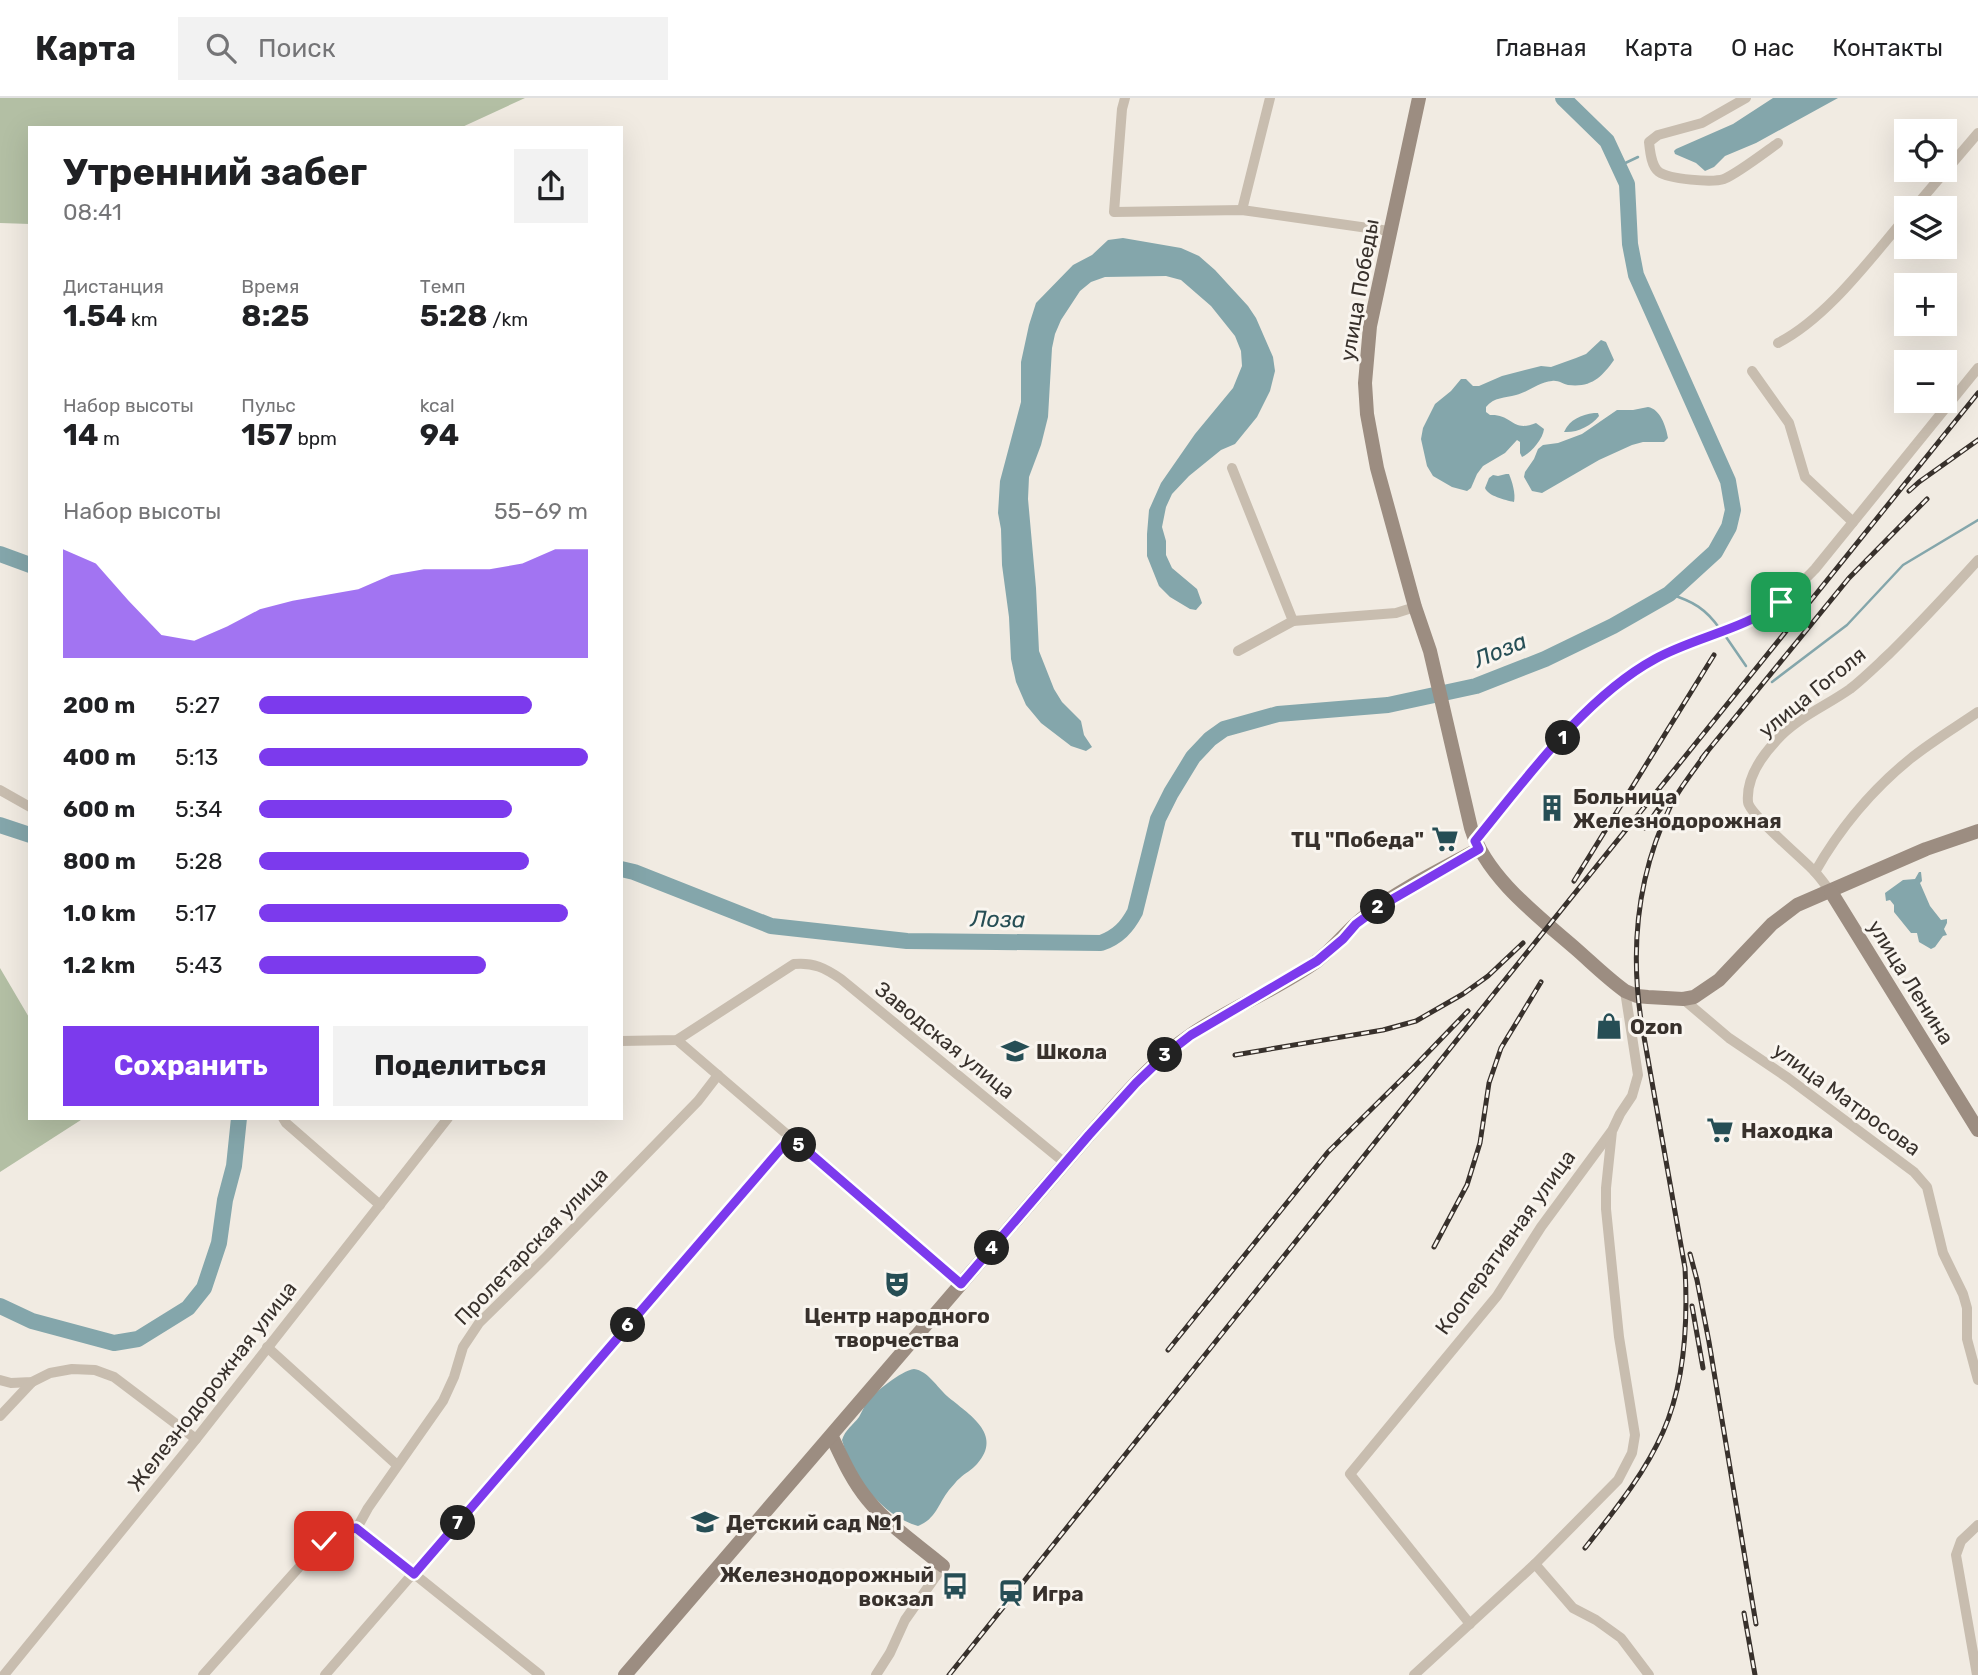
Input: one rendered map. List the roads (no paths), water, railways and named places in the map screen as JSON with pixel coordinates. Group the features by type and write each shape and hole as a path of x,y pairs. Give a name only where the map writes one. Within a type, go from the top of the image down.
{"street":[{"path":"1125,98 1114,212 1242,210 1389,231"},
{"path":"1242,210 1269,98"},
{"name":"улица Победы","path":"1419,98 1370,326 1365,383 1367,414 1377,468 1415,607 1430,651 1477,845"},
{"path":"1746,98 1702,123 1652,138 1649,142 1650,154 1655,168 1672,177 1713,182 1725,179 1778,143"},
{"path":"1924,196 1978,133"},
{"path":"1778,343 1794,335 1827,306 1894,231"},
{"path":"625,1675 1136,1083 1191,1035 1303,970 1330,950 1371,912 1477,845 1565,735 1604,696 1653,660 1767,612 1781,602 1815,569 1978,368"},
{"path":"1752,371 1789,423 1805,477 1853,522"},
{"path":"1232,468 1293,621"},
{"name":"улица Гоголя","path":"1815,872 1761,820 1748,803 1749,785 1760,761 1778,739 1800,721 1851,688 1925,619 1978,560"},
{"path":"1238,651 1293,621 1396,613 1415,607"},
{"path":"1830,891 1815,872 1854,814 1911,758 1978,712"},
{"path":"0,790 28,806"},
{"path":"1477,845 1487,862 1519,897 1625,991 1637,996 1683,999 1694,997 1709,988 1786,911 1926,849 1978,831"},
{"name":"улица Ленина","path":"1830,891 1978,1130"},
{"name":"Заводская улица","path":"677,1040 794,964 807,963 825,968 1065,1163"},
{"name":"Кооперативная улица","path":"1470,1624 1350,1474 1497,1296 1541,1227 1612,1131 1632,1096 1638,1075 1625,991"},
{"name":"улица Матросова","path":"1683,999 1729,1038 1914,1172 1924,1182 1943,1252 1967,1308 1967,1339 1978,1380"},
{"path":"623,1041 677,1040 961,1284"},
{"name":"Пролетарская улица","path":"356,1528 443,1401 463,1347 480,1323 698,1101 718,1075"},
{"path":"284,1120 380,1205"},
{"name":"Железнодорожная улица","path":"4,1675 196,1439 446,1120"},
{"path":"1413,1675 1535,1564 1618,1480 1629,1461 1634,1444 1633,1422 1619,1337 1606,1209 1612,1131"},
{"path":"325,1675 791,1137"},
{"path":"1968,1323 1978,1317"},
{"path":"267,1347 397,1465"},
{"path":"0,1416 32,1382 50,1373 72,1369 95,1370 114,1377 196,1439"},
{"path":"0,1380 11,1383 32,1382"},
{"path":"832,1437 867,1499 943,1566 905,1620 890,1653 876,1675"},
{"path":"1977,1675 1956,1555 1961,1541 1978,1525"},
{"path":"203,1675 324,1541 339,1532 356,1528 540,1675"},
{"path":"1535,1564 1573,1608 1621,1638 1649,1675"}],"water":[{"path":"1773,98 1838,98 1756,143 1725,156 1714,167 1705,171 1696,163 1675,154 1676,149 1733,124"},
{"path":"1123,238 1181,248 1199,256 1215,270 1256,318 1273,357 1275,371 1270,391 1257,417 1235,444 1221,450 1189,476 1172,494 1166,507 1162,527 1166,555 1172,568 1197,589 1202,603 1196,610 1190,609 1170,597 1159,586 1147,556 1149,510 1161,483 1195,434 1233,388 1242,366 1241,351 1235,336 1211,306 1181,280 1166,276 1105,277 1091,282 1080,291 1061,320 1052,348 1048,417 1029,477 1028,499 1039,651 1054,689 1062,702 1081,721 1084,735 1092,747 1086,751 1071,746 1041,723 1026,705 1016,682 1011,659 1002,565 998,513 1000,481 1021,402 1021,362 1036,303 1073,265 1092,255 1108,240"},
{"path":"1601,340 1606,342 1614,360 1595,380 1583,385 1547,382 1521,394 1496,400 1486,407 1486,412 1490,415 1504,417 1522,426 1536,423 1544,429 1539,441 1529,452 1522,457 1520,442 1517,440 1505,453 1483,466 1467,491 1452,487 1433,476 1427,466 1421,439 1423,428 1435,404 1461,379 1466,379 1473,386 1479,386 1502,376 1541,366 1551,367 1586,354"},
{"path":"1648,407 1656,411 1664,423 1668,438 1664,442 1632,445 1599,460 1542,493 1532,491 1524,477 1525,472 1543,445 1558,443 1582,434 1617,410"},
{"path":"1594,413 1599,416 1588,426 1564,432 1576,418"},
{"path":"1509,474 1512,484 1514,502 1493,495 1485,488 1493,475"},
{"path":"1919,872 1922,881 1920,883 1930,906 1941,920 1947,919 1944,929 1947,935 1931,949 1919,942 1917,933 1911,933 1894,912 1894,905 1890,900 1886,901 1885,893 1903,880 1915,879"},
{"path":"914,1369 928,1376 973,1418 985,1434 987,1443 977,1464 949,1490 929,1519 918,1526 892,1513 870,1492 853,1467 842,1440 866,1404 882,1387"}],"waterway":[{"name":"Лоза","path":"623,869 771,926 907,941 1101,943 1117,935 1135,912 1158,819 1171,793 1193,757 1224,729 1278,714 1388,705 1476,686 1545,659 1613,626 1669,594 1715,552 1729,527 1733,510 1728,481 1636,275 1630,244 1627,184 1607,141 1563,98"},
{"path":"1619,166 1638,157"},
{"path":"1772,682 1847,625 1903,565 1978,520"},
{"path":"0,554 28,564"},
{"path":"1669,594 1698,607 1710,616 1720,629"},
{"path":"1724,634 1746,666"},
{"path":"0,825 28,834"},
{"path":"0,1306 32,1321 114,1343 138,1339 188,1308 204,1288 219,1243 225,1200 234,1166 239,1120"}],"railway":[{"path":"949,1675 1978,393"},
{"path":"1909,491 1978,440"},
{"path":"1702,758 1849,578 1927,499"},
{"path":"1574,881 1714,655"},
{"path":"1585,1548 1647,1463 1670,1413 1680,1372 1685,1330 1685,1268 1641,1020 1636,965 1637,937 1644,883 1660,831 1675,798 1707,752"},
{"path":"1667,801 1645,828 1668,795"},
{"path":"1235,1055 1383,1030 1416,1021 1488,976 1523,943"},
{"path":"1434,1247 1467,1185 1480,1143 1489,1083 1501,1048 1541,982"},
{"path":"1168,1350 1328,1152 1468,1011"},
{"path":"1690,1254 1709,1342 1756,1624"},
{"path":"1692,1306 1703,1368"},
{"path":"1744,1613 1755,1675"}],"place":[{"name":"Больница Железнодорожная","path":"1552,808"},
{"name":"ТЦ \"Победа\"","path":"1445,839"},
{"name":"Ozon","path":"1609,1026"},
{"name":"Школа","path":"1015,1051"},
{"name":"Находка","path":"1720,1130"},
{"name":"Центр народного творчества","path":"897,1284"},
{"name":"Детский сад №1","path":"705,1522"},
{"name":"Железнодорожный вокзал","path":"955,1586"},
{"name":"Игра","path":"1011,1593"}]}
